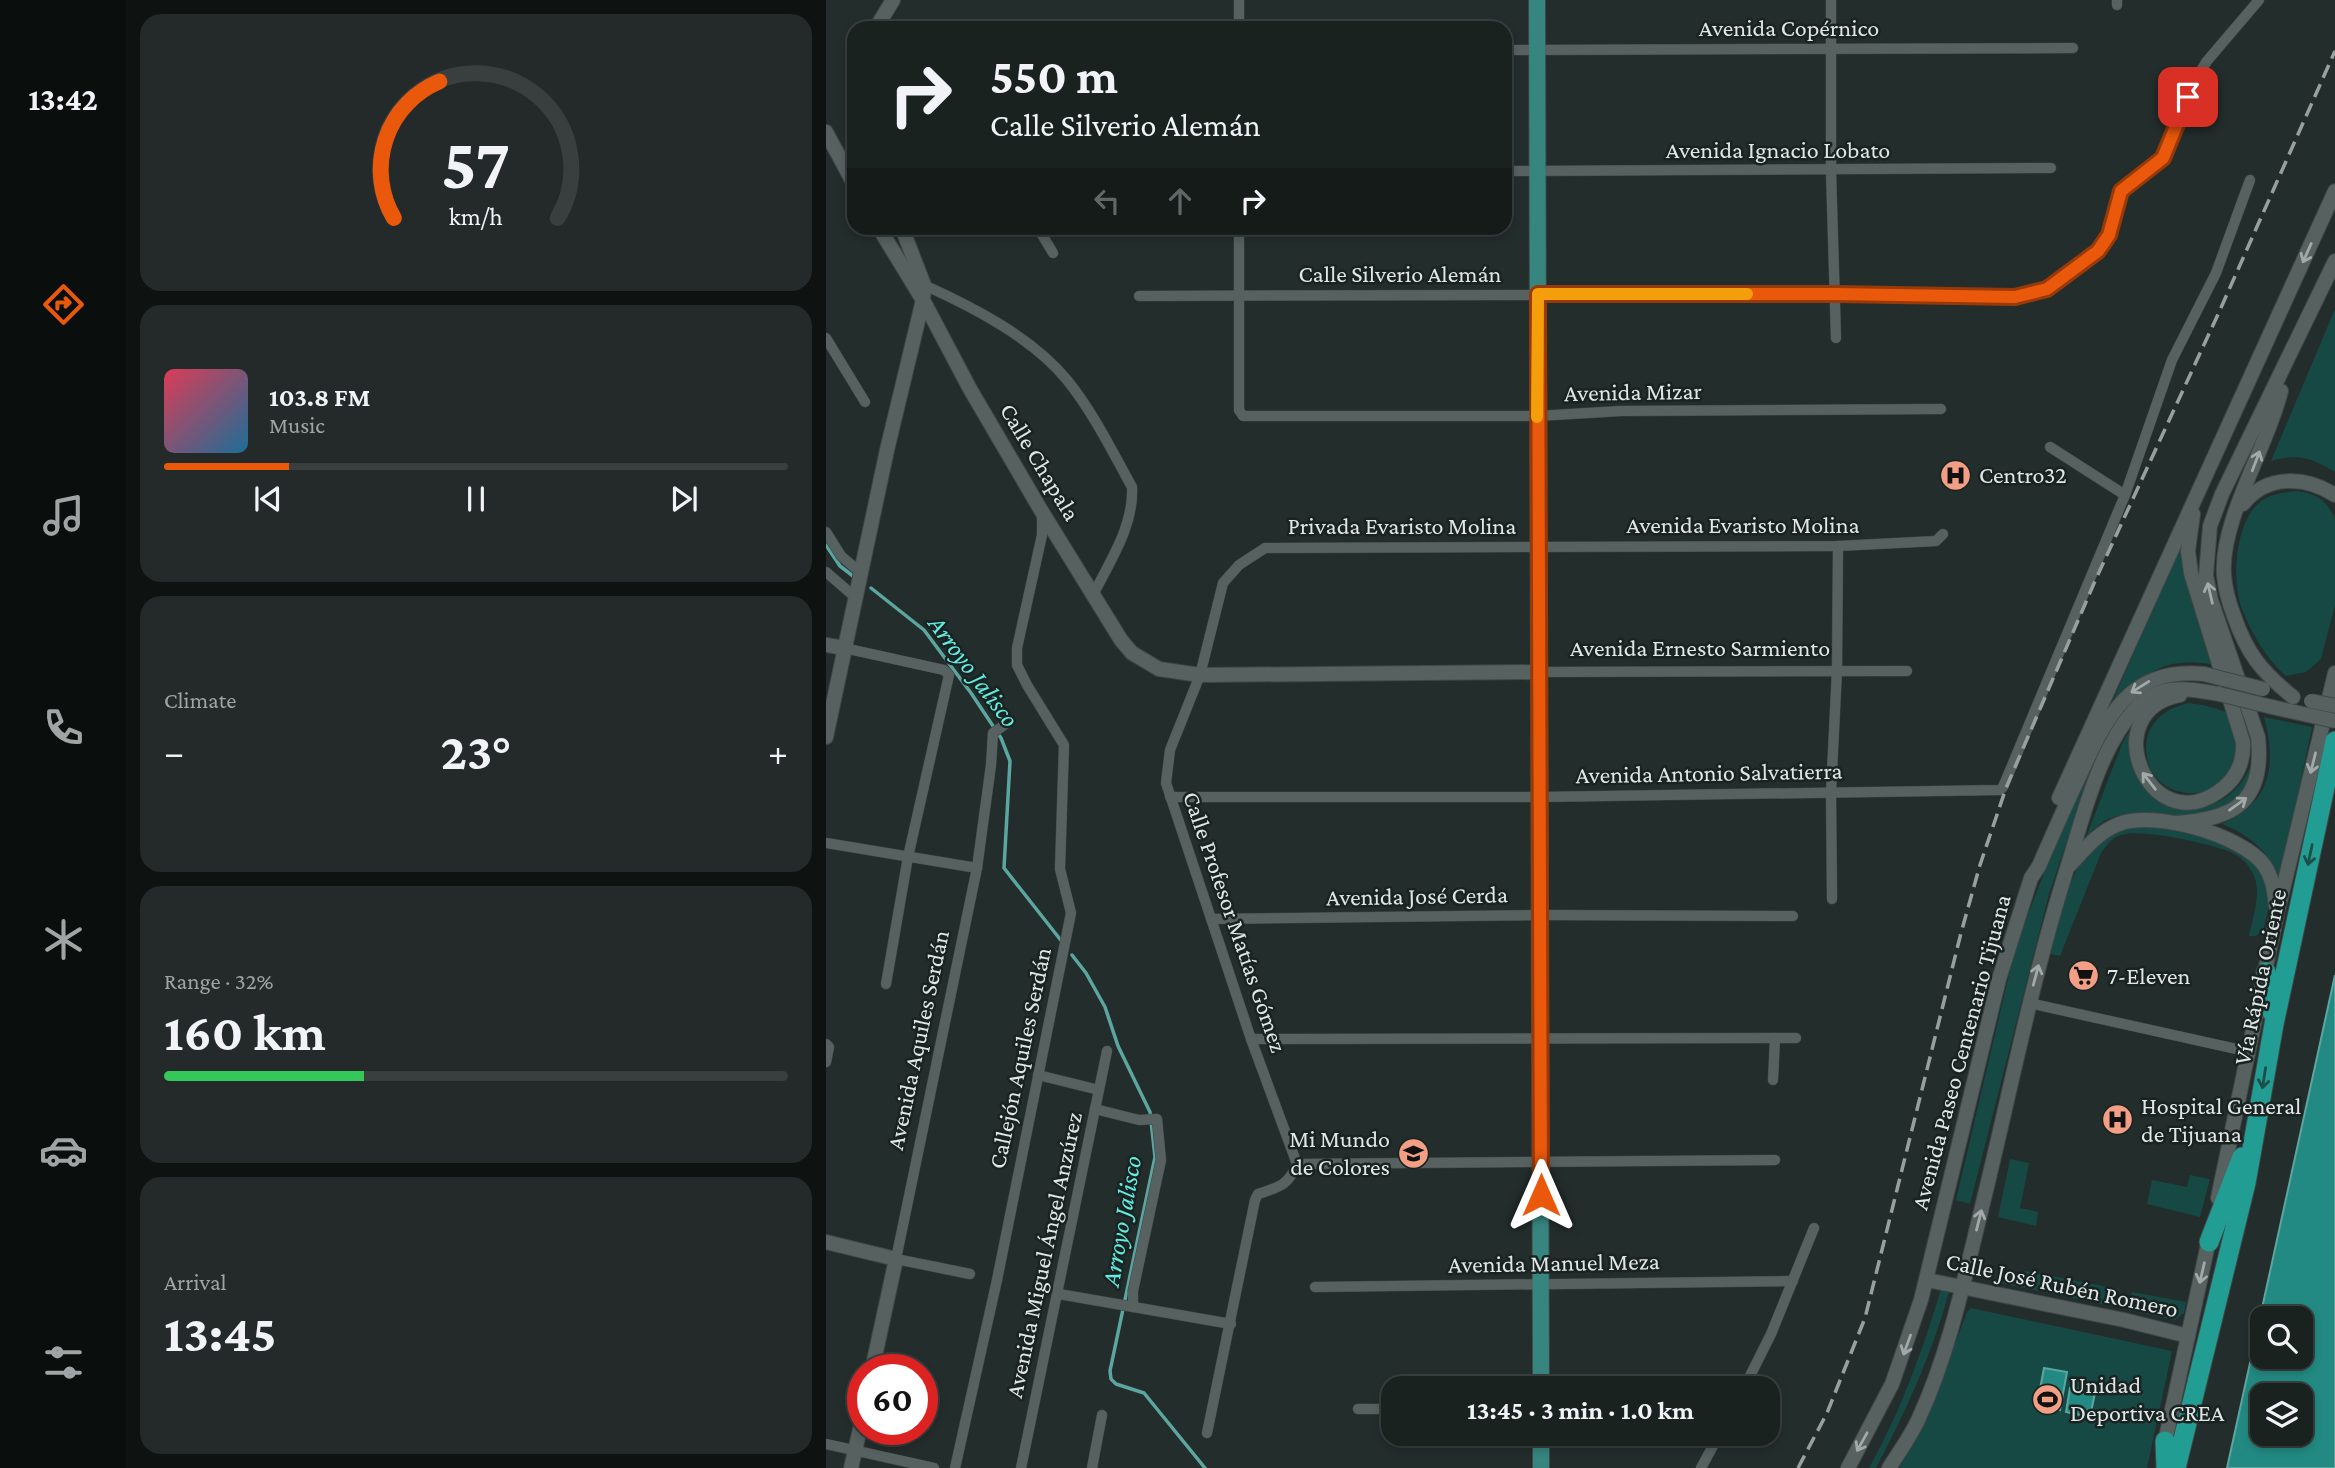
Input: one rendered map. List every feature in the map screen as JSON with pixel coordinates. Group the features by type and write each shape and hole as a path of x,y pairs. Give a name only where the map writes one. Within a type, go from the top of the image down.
{"highway":[{"name":"Vía Rápida Oriente","path":"2176,1468 2246,1183 2274,1024 2335,741"},
{"path":"2266,972 2274,1024"},
{"path":"2209,1242 2258,1117"},
{"path":"2165,1441 2166,1468"}],"main road":[{"path":"880,21 893,0"},
{"path":"1537,0 1541,1376"},
{"path":"826,132 847,171"},
{"path":"2031,878 2033,860 2096,711 2335,191"},
{"name":"Calle Chapala","path":"883,235 923,300 970,389 1042,512 1121,640 1132,653 1159,669 1200,675"},
{"path":"826,737 887,450 923,300 924,285 905,235"},
{"path":"2174,823 2206,821 2225,813 2249,796 2258,780 2258,737 2211,600 2206,575 2207,545 2210,526 2222,494 2287,365 2335,261"},
{"path":"2287,365 2278,403 2237,510 2227,545 2224,573 2228,599 2238,629 2258,665 2292,697"},
{"path":"2237,510 2251,493 2270,484 2288,481 2318,484 2335,495"},
{"path":"2194,502 2188,551 2190,573 2239,724 2243,752 2238,771 2221,790 2200,801 2176,801 2154,789 2145,779 2136,754 2138,729 2146,715 2158,704 2173,696 2203,691"},
{"path":"826,645 844,648"},
{"name":"Avenida Ernesto Sarmiento","path":"1200,675 1540,672"},
{"name":"Avenida Paseo Centenario Tijuana","path":"1848,1468 1892,1384 1908,1342 1927,1280 1996,991 2031,878 2106,722 2123,699 2135,689 2165,674 2178,672 2204,674 2263,689 2292,697 2309,708"},
{"path":"2159,1468 2250,1052 2277,914 2335,673"},
{"path":"1889,1468 1918,1421 1930,1391 1962,1286 2029,1003 2067,869 2101,765 2124,722 2138,706 2157,693 2177,687 2272,707 2335,706"},
{"path":"2309,708 2335,721"},
{"path":"2067,869 2095,838 2115,825 2148,818 2174,823 2232,840 2249,849 2273,880 2277,914"},
{"path":"826,1242 896,1259"},
{"name":"Avenida Aquiles Serdán","path":"876,1354 896,1259"},
{"name":"Calle José Rubén Romero","path":"1927,1280 2124,1320 2188,1336"},
{"path":"851,1468 856,1445"},
{"path":"1541,1446 1541,1468"}],"street":[{"path":"1239,0 1239,21"},
{"path":"1830,0 1836,338"},
{"name":"Calle Silverio Alemán","path":"1139,296 1836,294 2015,297 2047,289 2098,251 2109,235 2121,191 2163,158 2197,77 2207,61 2259,0"},
{"name":"Avenida Copérnico","path":"1512,50 2073,48"},
{"name":"Avenida Ignacio Lobato","path":"1512,171 2051,168"},
{"path":"2050,447 2125,495 2172,360 2216,273 2250,180"},
{"path":"1042,235 1054,253"},
{"path":"1239,235 1239,296"},
{"path":"924,285 977,309 1029,345 1067,379 1132,487 1133,502 1128,521 1117,549 1093,594"},
{"name":"Avenida Mizar","path":"1239,296 1239,410 1243,416 1537,416 1621,411 1941,409"},
{"path":"826,338 865,402"},
{"name":"Avenida Antonio Salvatierra","path":"1170,797 1541,797 1997,791 2003,787 2125,495"},
{"name":"Callejón Aquiles Serdán","path":"955,1468 1071,913 1060,869 1064,746 1017,665 1017,648 1042,535 1042,512"},
{"path":"826,532 841,556 861,573"},
{"name":"Avenida Evaristo Molina","path":"1539,547 1838,546 1936,541 1943,534"},
{"path":"1832,899 1831,792 1837,670 1838,546"},
{"name":"Privada Evaristo Molina","path":"1265,548 1539,547"},
{"name":"Calle Profesor Matías Gómez","path":"1265,548 1239,565 1223,583 1200,675 1170,750 1166,783 1251,1039 1297,1164"},
{"path":"826,572 855,597"},
{"path":"844,648 947,672 948,675 908,858 886,984"},
{"name":"Avenida Ernesto Sarmiento","path":"1540,672 1907,671"},
{"name":"Avenida Aquiles Serdán","path":"896,1259 977,868 991,765 1000,728"},
{"path":"826,844 977,868"},
{"name":"Avenida José Cerda","path":"1211,919 1540,915 1793,916"},
{"path":"2029,1003 2250,1052"},
{"path":"1773,1080 1775,1038"},
{"path":"1251,1039 1796,1038"},
{"path":"826,1062 827,1045"},
{"name":"Avenida Miguel Ángel Anzúrez","path":"1021,1468 1107,1051"},
{"path":"1038,1075 1099,1090"},
{"path":"1095,1109 1143,1120 1157,1119 1161,1160 1133,1291 1132,1307"},
{"path":"1207,1433 1255,1200 1258,1194 1280,1187 1286,1182 1297,1164 1775,1160"},
{"path":"1750,1376 1771,1334 1814,1228"},
{"path":"896,1259 970,1273"},
{"name":"Avenida Manuel Meza","path":"1315,1287 1793,1281"},
{"path":"1059,1294 1231,1324"},
{"path":"1358,1409 1381,1409"},
{"path":"1092,1468 1102,1415"},
{"path":"826,1444 934,1468"},
{"path":"1701,1468 1713,1446"}],"shaded area":[{"path":"2335,309 2335,472 2304,458 2289,457 2271,461"},
{"path":"2296,491 2320,499 2335,519 2335,605 2321,659 2306,672 2286,676 2266,654 2246,618 2239,597 2236,568 2240,537 2252,511 2268,497"},
{"path":"2181,547 2189,591 2214,665 2184,662 2159,669 2147,674 2113,700"},
{"path":"2188,703 2227,712 2237,744 2234,766 2226,779 2213,788 2198,793 2168,787 2156,777 2146,752 2148,735 2159,718 2169,710"},
{"path":"2264,717 2312,727 2280,879 2257,845 2222,824 2251,805 2266,781 2270,751"},
{"path":"2133,725 2160,800 2189,808 2217,803 2239,785 2253,758 2251,780 2234,800 2210,814 2183,819 2127,814 2112,817 2086,837 2122,744"},
{"path":"2108,730 2103,750 2087,782 2049,894 1970,1204 1956,1200 2016,945 2060,832"},
{"path":"2131,825 2178,828 2243,851 2258,866 2267,883 2269,906 2263,931 2249,936 2257,887 2250,869 2239,857 2223,849 2194,842 2160,835 2131,833 2114,838 2101,853 2060,956 2050,954 2067,893 2080,864 2089,851 2104,838"},
{"path":"2010,1159 2029,1163 2020,1208 2038,1212 2036,1226 1998,1217"},
{"path":"2190,1175 2210,1179 2200,1217 2147,1204 2152,1180 2187,1187"},
{"path":"2025,1271 2119,1289 2115,1307 1996,1282 1997,1272 2023,1279"},
{"path":"1941,1289 1949,1292 1926,1360 1908,1404 1876,1468 1869,1468 1910,1381"},
{"path":"2132,1292 2186,1302 2184,1313 2175,1320 2128,1310"},
{"name":"Unidad Deportiva CREA","path":"1971,1308 2172,1351 2147,1468 1899,1468 1924,1423 1967,1312"}],"water":[{"path":"2335,975 2335,1468 2227,1468 2250,1363 2250,1369 2313,1369 2313,1306 2262,1306"},
{"path":"2044,1368 2067,1372 2060,1410 2037,1405"},
{"path":"2070,1388 2095,1393 2090,1417 2066,1412"}],"waterway":[{"name":"Arroyo Jalisco","path":"826,545 840,566 853,576"},
{"name":"Arroyo Jalisco","path":"871,588 924,630 1001,738 1010,761 1004,868 1063,943"},
{"name":"Arroyo Jalisco","path":"1072,955 1086,973 1105,1007 1118,1046 1150,1112 1155,1157 1110,1371 1111,1379 1116,1384 1144,1393 1205,1468"}],"railway":[{"path":"1798,1468 1827,1413 1865,1318 1961,933 2006,788 2095,581 2335,51"}],"slow traffic":[{"path":"1537,417 1538,294 1747,294"}],"place":[{"name":"Centro32","path":"1956,475"},
{"name":"7-Eleven","path":"2084,976"},
{"name":"Hospital General de Tijuana","path":"2118,1120"},
{"name":"Mi Mundo de Colores","path":"1413,1153"},
{"name":"Unidad Deportiva CREA","path":"2047,1399"}],"route":[{"path":"1541,1195 1538,294 2028,295 2047,289 2098,251 2109,235 2121,191 2163,158 2188,97"}]}
